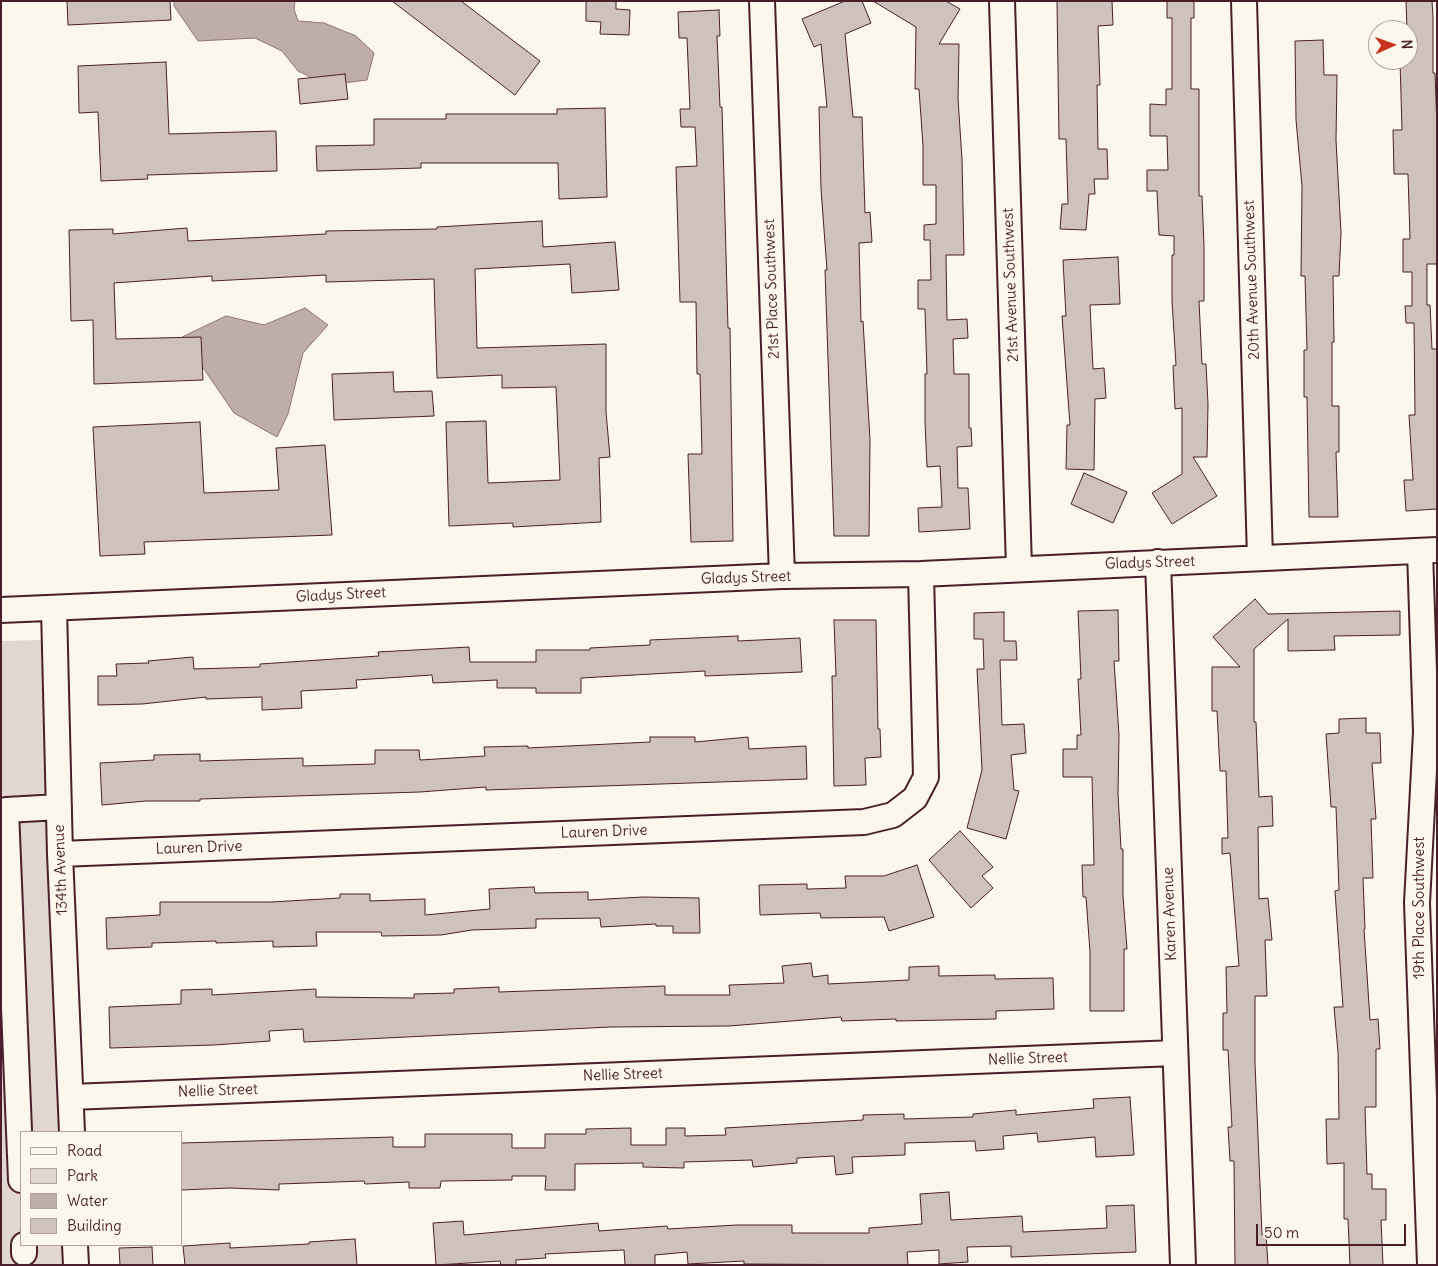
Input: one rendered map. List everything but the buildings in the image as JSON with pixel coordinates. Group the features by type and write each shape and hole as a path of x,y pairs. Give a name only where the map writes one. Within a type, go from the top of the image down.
{"street":[{"name":"21st Place Southwest","path":"762,1 782,576"},
{"name":"21st Avenue Southwest","path":"1002,1 1019,568"},
{"name":"20th Avenue Southwest","path":"1244,1 1260,558"},
{"name":"Gladys Street","path":"1,610 782,576 921,574 1019,568 1428,551"},
{"name":"19th Place Southwest","path":"1428,551 1426,732 1417,903 1430,1265"},
{"name":"Karen Avenue","path":"1158,562 1183,1265"},
{"name":"Lauren Drive","path":"60,854 864,822 893,815 915,798 926,777 921,574"},
{"name":"134th Avenue","path":"54,608 60,854 72,1131"},
{"path":"20,1155 6,810 59,807"},
{"name":"Nellie Street","path":"71,1097 1175,1053"},
{"path":"75,1246 76,1265"}],"green space":[{"path":"41,640 60,1131 20,1131 20,1246 64,1246 64,1265 1,1265 1,641"}],"water":[{"path":"174,1 295,1 294,9 298,21 324,23 356,36 374,53 367,80 327,85 298,71 282,51 255,38 198,41 174,6"},
{"path":"305,308 328,325 303,353 288,414 277,437 234,413 182,337 226,316 264,325"}]}
